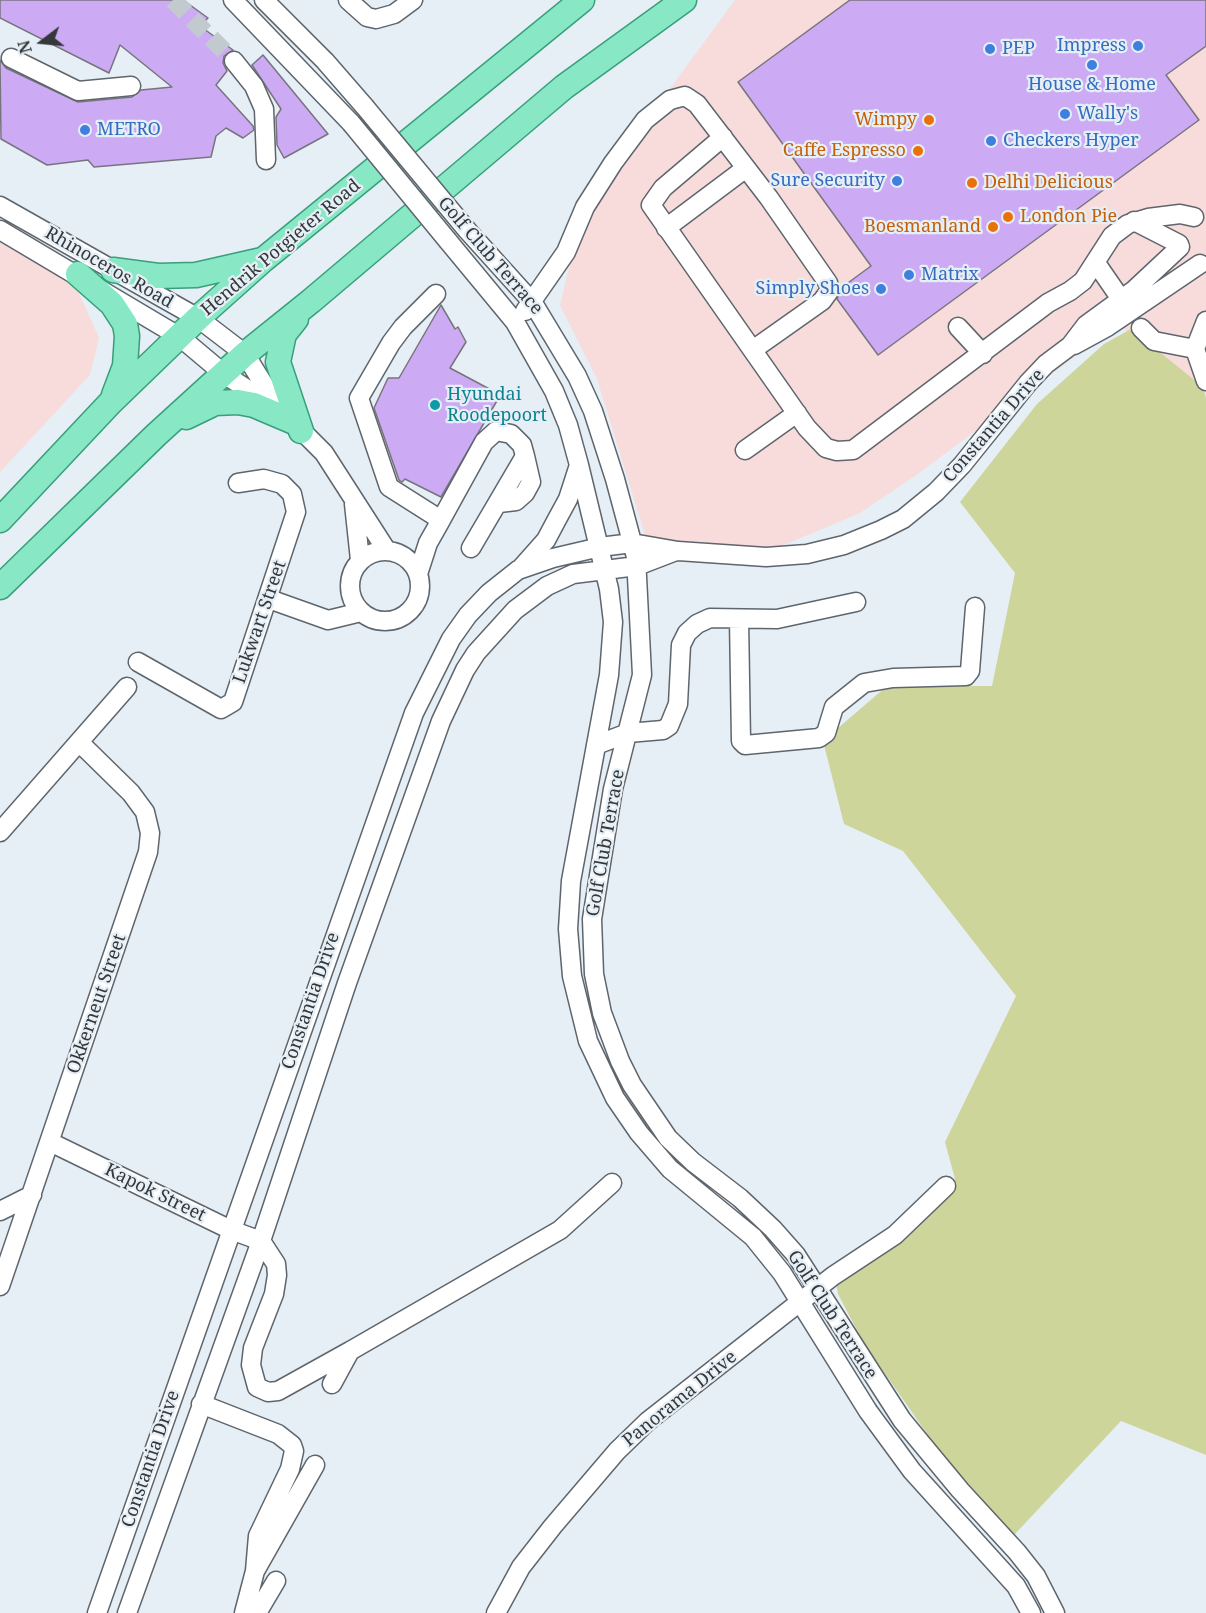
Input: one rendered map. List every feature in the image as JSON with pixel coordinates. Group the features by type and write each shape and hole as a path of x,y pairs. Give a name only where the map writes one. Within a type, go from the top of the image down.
{"main road":[{"name":"Hendrik Potgieter Road","path":"0,519 111,402 198,318 263,260 582,0"},
{"path":"0,587 156,435 245,354 311,302 564,87 684,0"},
{"path":"113,270 159,276 196,275 263,260"},
{"path":"78,274 112,304 125,324 127,336 125,366 111,402"},
{"path":"291,421 278,362 284,334 311,302"},
{"path":"156,435 202,409 223,402 254,405 291,421"}],"street":[{"name":"Golf Club Terrace","path":"233,0 351,123 515,322 554,391 568,425 605,568 613,642 571,881 568,929 572,976 588,1041 615,1098 639,1133 670,1169 753,1237 782,1273 868,1411 912,1471 1016,1586 1032,1613"},
{"name":"Golf Club Terrace","path":"264,0 325,61 467,230 533,303 557,339 593,411 615,479 637,566 642,675 613,789 592,919 594,974 602,1014 632,1085 668,1138 773,1229 796,1255 902,1420 1036,1576 1055,1613"},
{"path":"348,0 367,17 376,19 394,14 413,0"},
{"path":"11,58 78,91 131,86"},
{"path":"234,61 254,86 264,109 266,160"},
{"path":"515,322 533,303 566,252 585,207 645,120 670,100 685,96 697,104 723,137 813,261 830,290 822,301 754,350"},
{"path":"723,137 655,196 651,205 807,428 826,448 842,452 853,450 1048,303 1083,280 1112,236 1134,221 1180,214 1200,216"},
{"path":"666,228 746,168"},
{"name":"Rhinoceros Road","path":"0,206 198,318 245,354"},
{"name":"Constantia Drive","path":"97,1613 414,713 439,660 468,615 489,593 518,570 553,558 632,543 678,551 766,557 807,554 844,545 903,519 936,492 962,465 1028,383 1070,346 1086,325 1134,290 1180,245 1182,228 1200,216"},
{"path":"1134,221 1180,245 1186,257 1203,264"},
{"name":"Rhinoceros Road","path":"0,230 78,274 180,337 224,374 291,421"},
{"path":"1096,263 1116,292"},
{"name":"Constantia Drive","path":"1070,346 1107,327 1203,264"},
{"path":"436,294 403,327 391,343 359,398 389,487 441,520"},
{"path":"1206,321 1195,349 1206,381"},
{"path":"958,327 983,354"},
{"path":"1141,328 1154,341 1195,349"},
{"path":"245,354 291,421 324,453 354,500 395,553 418,574"},
{"path":"745,450 797,413"},
{"path":"269,599 315,613 328,620 361,612 382,621 404,615 418,597 418,574 428,543 484,441 496,431 511,434 522,445 531,482 525,493 516,501 499,503 471,548"},
{"path":"518,570 546,540 568,499 579,465"},
{"name":"Lukwart Street","path":"138,662 211,704 225,709 233,702 294,523 295,504 292,494 282,484 264,479 238,483"},
{"path":"354,500 360,560 350,580 350,592 361,612"},
{"path":"360,560 370,554 395,553 428,543"},
{"name":"Constantia Drive","path":"127,1613 261,1241 343,996 441,721 465,670 492,634 528,598 547,586 573,574 605,568 637,566 678,551"},
{"path":"315,613 327,612 350,592"},
{"path":"596,745 628,733 663,730 673,721 678,704 681,645 687,633 711,618 739,620 791,617 856,602"},
{"path":"739,620 741,741 745,745 819,738 826,733 834,707 864,683 893,678 966,676 970,671 975,607"},
{"path":"0,832 127,687"},
{"path":"603,706 628,733"},
{"name":"Okkerneut Street","path":"0,1286 148,852 150,833 145,812 131,793 79,742"},
{"path":"310,1003 343,996 326,958"},
{"name":"Kapok Street","path":"50,1142 231,1230 261,1241"},
{"path":"261,1241 276,1264 277,1275 274,1294 253,1348 251,1365 257,1387 268,1392 278,1391 560,1230 612,1183"},
{"name":"Panorama Drive","path":"496,1613 521,1567 617,1451 648,1421 801,1304 833,1276 895,1235 946,1186"},
{"path":"0,1211 32,1195"},
{"path":"332,1384 350,1351"},
{"path":"201,1404 262,1426 292,1445 294,1451 290,1469 258,1536 255,1571 244,1613"},
{"path":"255,1571 315,1465"},
{"path":"257,1613 276,1581"}],"shaded area":[{"path":"735,0 1206,0 1206,395 1204,387 1110,319 1081,352 915,476 860,513 760,555 645,535 597,379 560,305 583,207"},
{"path":"0,243 75,284 99,338 90,375 0,472"}],"green space":[{"path":"1131,329 1203,387 1206,398 1206,1455 1121,1421 1014,1535 939,1451 863,1342 838,1294 835,1276 955,1179 945,1142 1016,996 903,851 844,824 823,741 887,686 992,686 1015,573 960,502 1037,404 1104,344"}],"building":[{"path":"0,0 183,0 208,18 200,26 233,50 224,56 223,63 227,71 216,85 253,126 254,130 243,138 226,128 216,136 211,157 94,167 88,160 47,165 1,139 0,60 6,68 78,102 132,97 141,90 172,87 120,45 109,73 0,18"},
{"path":"850,0 1206,0 1206,46 1166,75 1199,120 878,355 837,299 841,288 871,266 738,82"},
{"path":"263,55 328,134 284,158 277,145 276,117 281,109 252,65"},
{"name":"Hyundai Roodepoort","path":"441,305 455,329 458,327 466,342 450,368 495,392 498,399 441,497 405,479 402,482 399,480 374,408 388,378 399,378"}],"tunnel":[{"path":"173,0 234,61"}],"place":[{"name":"Impress","path":"1138,46"},
{"name":"PEP","path":"990,49"},
{"name":"House & Home","path":"1092,65"},
{"name":"Wally's","path":"1065,114"},
{"name":"Wimpy","path":"929,120"},
{"name":"METRO","path":"85,130"},
{"name":"Checkers Hyper","path":"991,141"},
{"name":"Caffe Espresso","path":"918,151"},
{"name":"Sure Security","path":"897,181"},
{"name":"Delhi Delicious","path":"972,183"},
{"name":"London Pie","path":"1008,217"},
{"name":"Boesmanland","path":"993,227"},
{"name":"Matrix","path":"909,275"},
{"name":"Simply Shoes","path":"881,289"},
{"name":"Hyundai Roodepoort","path":"435,405"}]}
